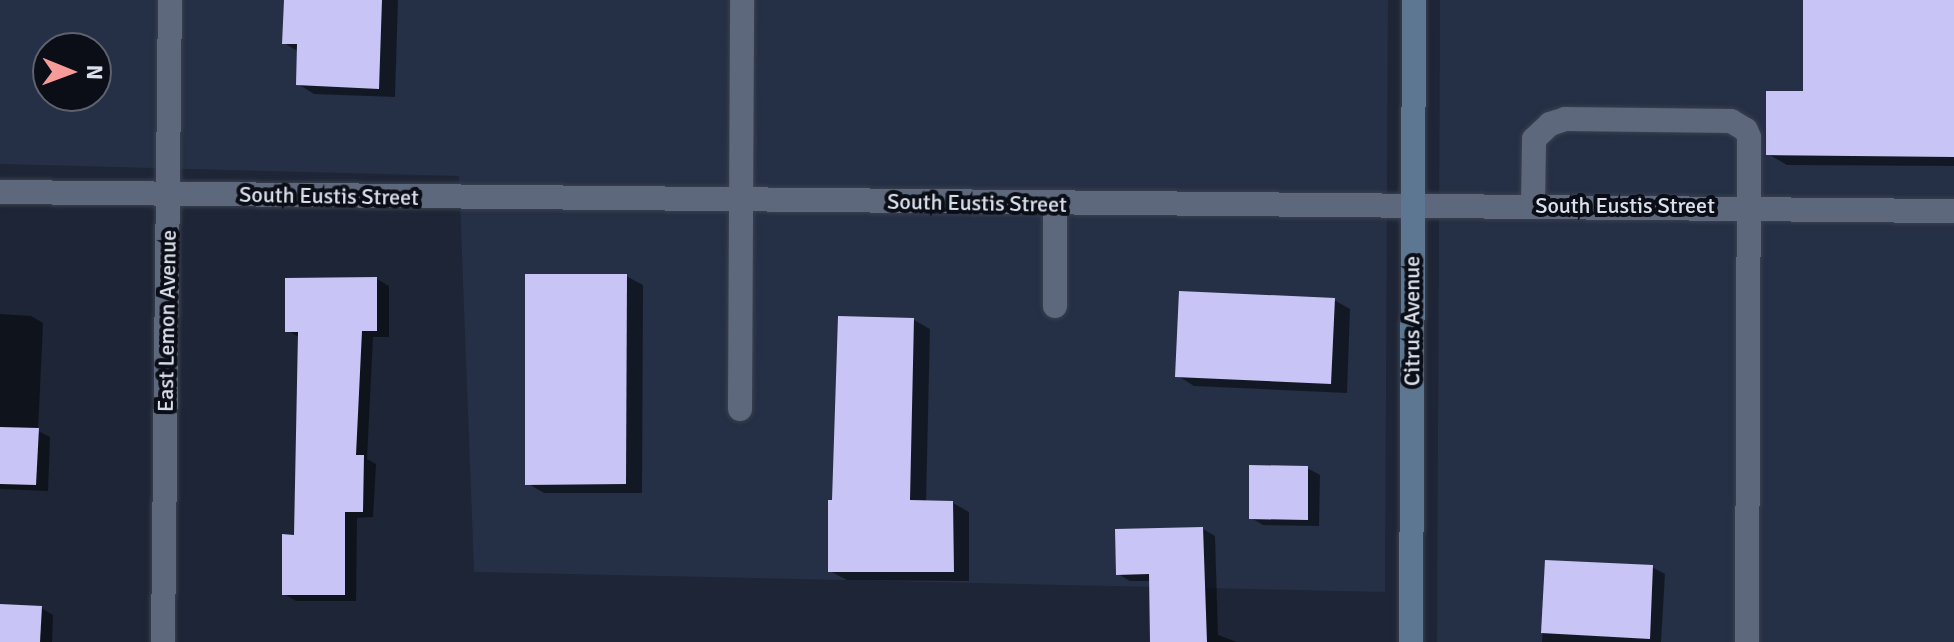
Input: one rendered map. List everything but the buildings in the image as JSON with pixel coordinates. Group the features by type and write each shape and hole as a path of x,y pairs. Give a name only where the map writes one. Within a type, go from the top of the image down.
{"street":[{"name":"East Lemon Avenue","path":"163,642 170,0"},
{"path":"740,409 742,0"},
{"name":"Citrus Avenue","path":"1411,642 1414,0"},
{"path":"1533,206 1534,139 1540,130 1565,119 1731,121 1741,124 1749,137 1747,642"},
{"name":"South Eustis Street","path":"0,192 1954,211"},
{"path":"1055,204 1055,306"}],"shaded area":[{"path":"0,0 1388,0 1385,592 474,572 459,176 0,164"},
{"path":"1440,0 1954,0 1954,642 1437,642"}]}
